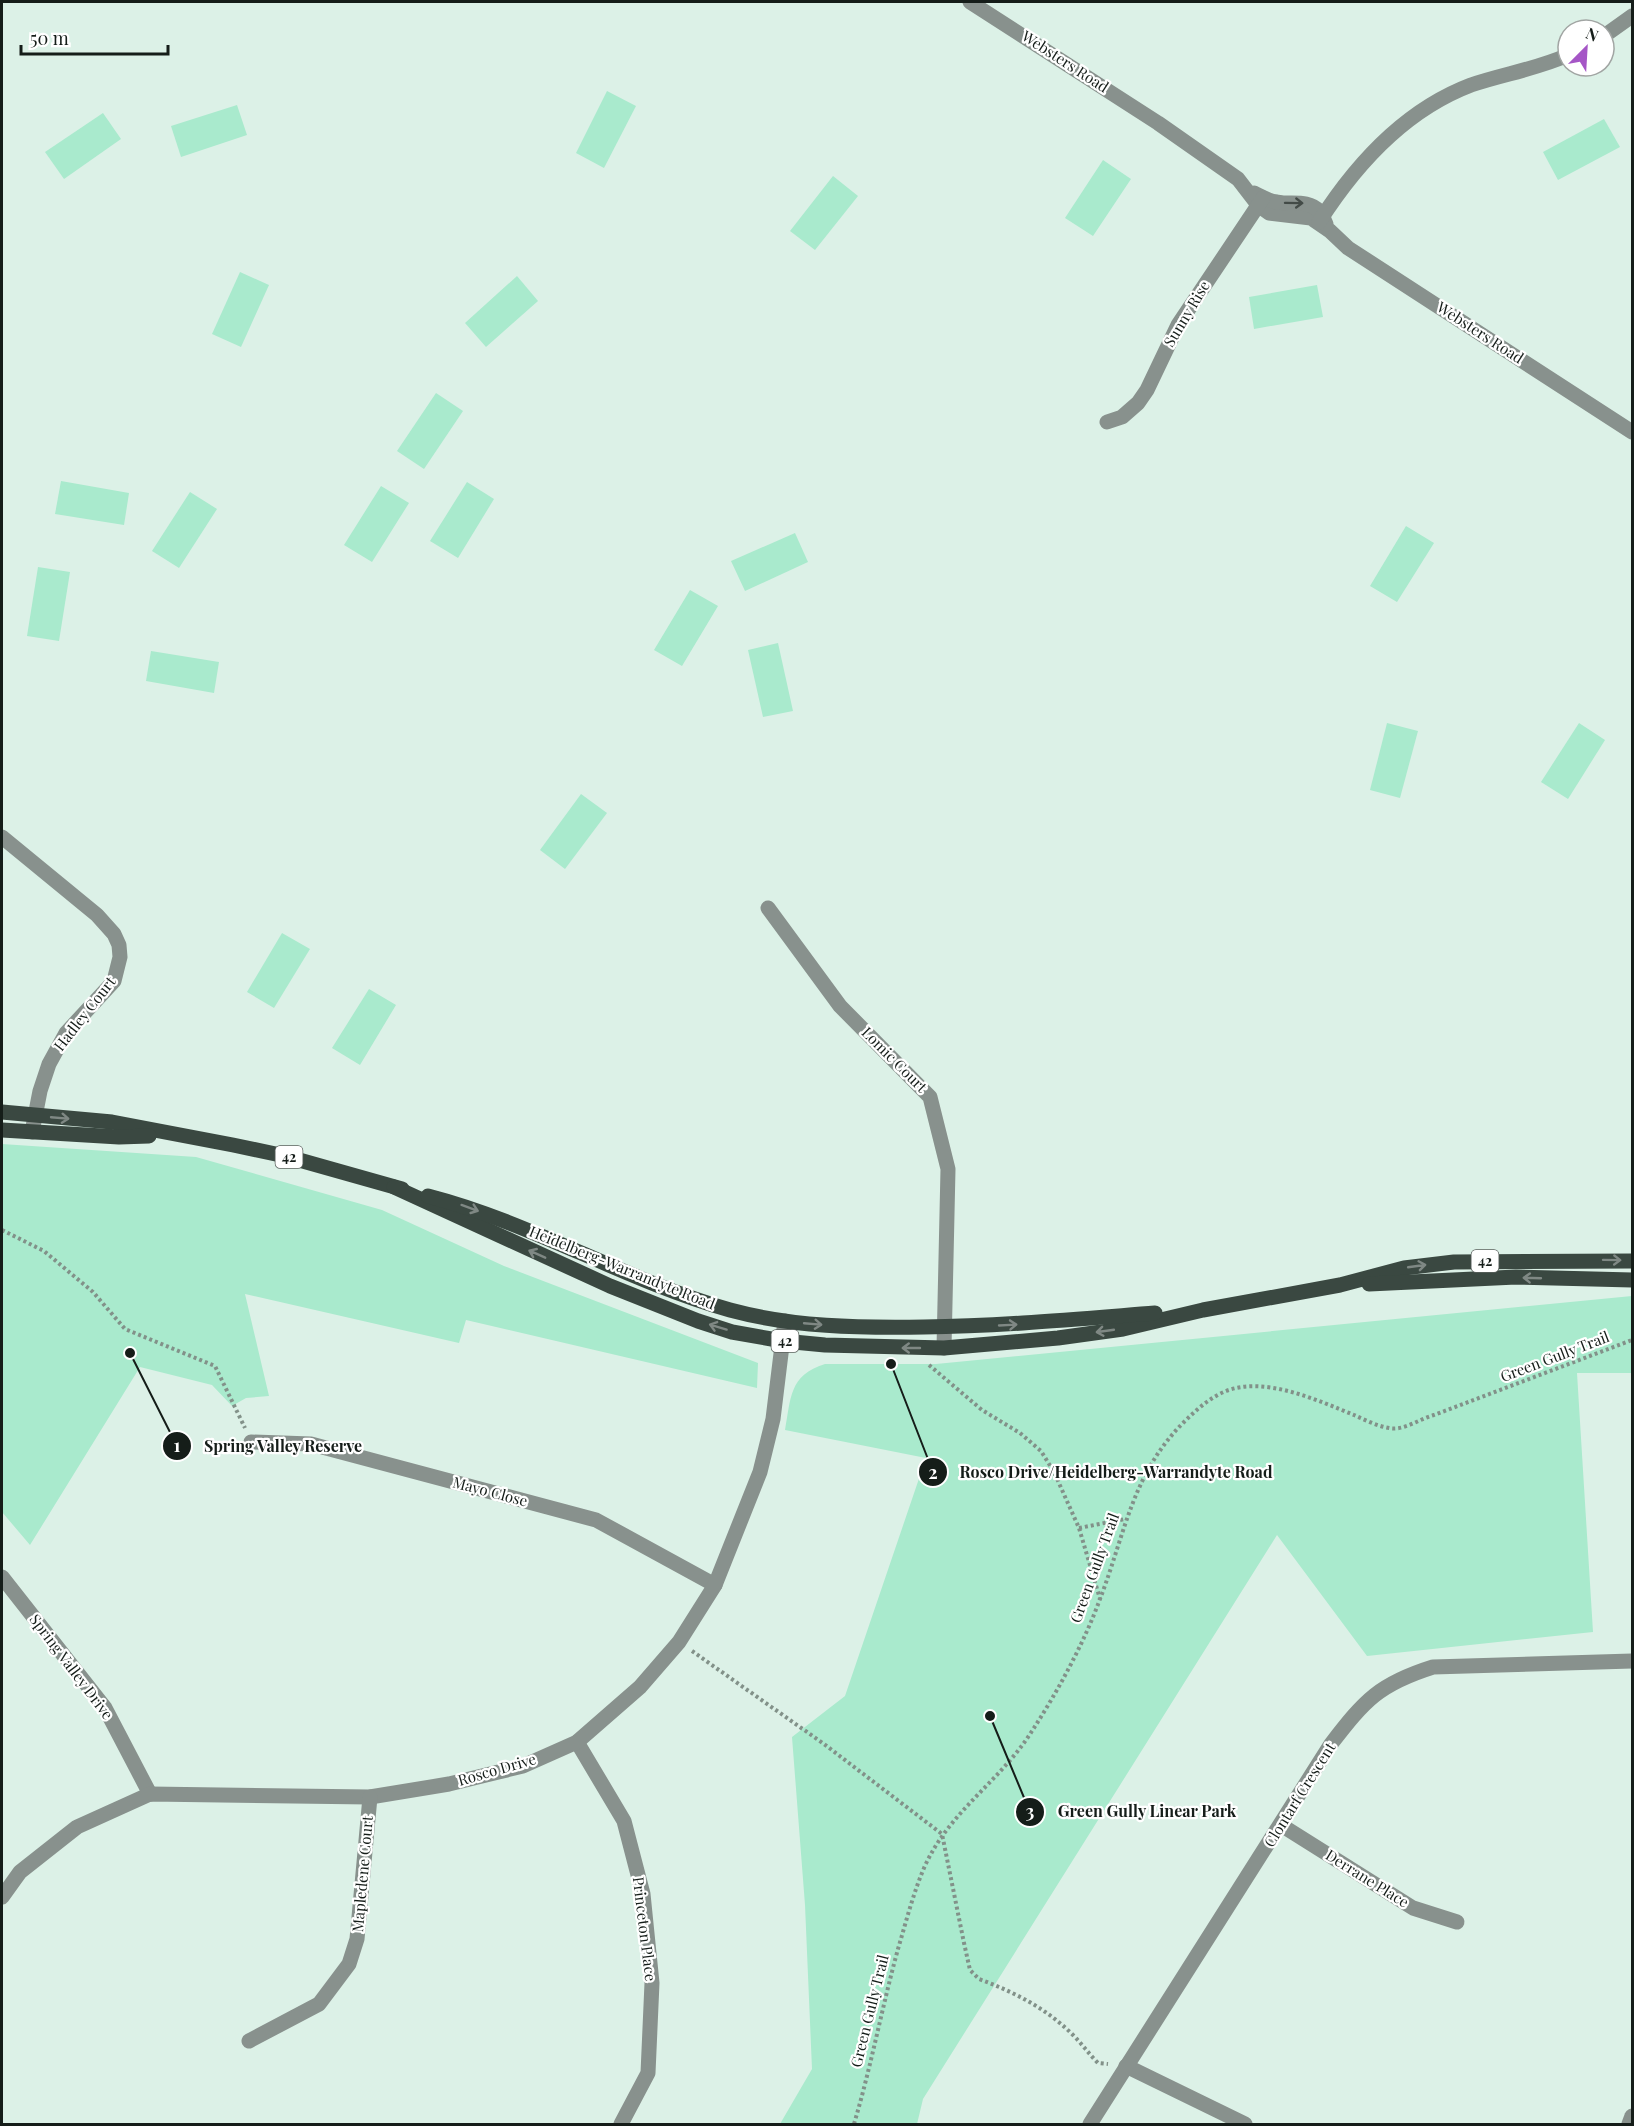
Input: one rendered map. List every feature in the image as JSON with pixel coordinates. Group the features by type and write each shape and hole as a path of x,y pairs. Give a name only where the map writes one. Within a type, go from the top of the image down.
{"main road":[{"name":"Heidelberg-Warrandyte Road","path":"2,1112 112,1122 285,1156 457,1203 696,1299 731,1310 786,1321 874,1328 944,1327 1008,1325 1203,1310"},
{"name":"Heidelberg-Warrandyte Road","path":"2,1130 119,1137 182,1136"},
{"name":"Heidelberg-Warrandyte Road","path":"394,1187 544,1257 661,1307 732,1332 825,1346 944,1348 1058,1338 1113,1330 1203,1310 1340,1285 1404,1268 1454,1262 1632,1261"},
{"name":"Heidelberg-Warrandyte Road","path":"1340,1285 1504,1277 1632,1280"}],"street":[{"name":"Websters Road","path":"970,2 1158,123 1238,179 1269,213 1311,218 1324,223 1348,248 1632,432"},
{"path":"1616,27 1632,16"},
{"path":"1324,223 1366,158 1388,137 1421,112 1463,88 1556,59"},
{"name":"Sunny Rise","path":"1107,422 1122,417 1138,403 1147,390 1178,325 1260,202"},
{"name":"Hadley Court","path":"2,837 97,915 114,934 119,945 120,957 114,981 66,1033 43,1077 32,1132"},
{"name":"Lomic Court","path":"768,908 840,1006 930,1096 948,1169 944,1348"},
{"name":"Rosco Drive","path":"2,1897 20,1872 77,1827 150,1794 370,1797 449,1784 523,1766 577,1742 640,1687 679,1642 715,1585 760,1472 773,1419 786,1321"},
{"name":"Mayo Close","path":"251,1442 311,1444 596,1520 715,1585"},
{"name":"Spring Valley Drive","path":"2,1577 105,1708 150,1794"},
{"name":"Clontarf Crescent","path":"1090,2124 1281,1825 1330,1744 1375,1692 1406,1675 1433,1666 1632,1661"},
{"name":"Princeton Place","path":"577,1742 624,1821 643,1894 652,1983 648,2073 621,2124"},
{"name":"Mapledene Court","path":"249,2041 319,2004 349,1964 357,1939 370,1797"},
{"name":"Derrane Place","path":"1281,1825 1413,1908 1457,1922"},
{"path":"1126,2066 1245,2124"},
{"path":"1629,2124 1632,2116"}],"path":[{"path":"2,1230 44,1251 93,1292 125,1329 215,1366 251,1442"},
{"name":"Green Gully Trail","path":"854,2124 884,2000 913,1899 925,1866 942,1834 1003,1770 1029,1737 1072,1660 1100,1599 1125,1519 1139,1485 1162,1446 1197,1409 1210,1399 1227,1391 1242,1387 1260,1387 1307,1396 1390,1429 1413,1424 1421,1418 1551,1372 1632,1340"},
{"path":"929,1364 982,1410 1020,1433 1041,1451 1054,1472 1079,1528 1100,1599"},
{"path":"1079,1528 1125,1519"},
{"path":"679,1642 824,1744 942,1834 964,1943 973,1975 1018,1995 1051,2015 1098,2063 1126,2066"}],"green space":[{"path":"607,91 636,106 604,168 576,153"},
{"path":"237,105 247,135 181,157 171,126"},
{"path":"103,113 121,139 64,179 45,152"},
{"path":"1604,119 1620,147 1558,180 1543,152"},
{"path":"1103,160 1131,179 1093,236 1065,218"},
{"path":"833,176 858,196 815,250 790,231"},
{"path":"240,272 269,285 241,347 212,334"},
{"path":"517,276 538,301 486,347 465,323"},
{"path":"1317,285 1323,317 1254,329 1249,297"},
{"path":"436,393 463,411 424,469 397,451"},
{"path":"61,481 129,493 124,525 55,514"},
{"path":"467,482 494,499 458,558 430,541"},
{"path":"381,486 409,503 372,562 344,545"},
{"path":"190,492 217,509 179,568 152,551"},
{"path":"1406,526 1434,543 1397,602 1370,586"},
{"path":"795,533 808,562 745,591 731,561"},
{"path":"38,567 70,572 59,641 27,636"},
{"path":"690,590 718,606 682,666 654,650"},
{"path":"778,643 793,711 763,717 748,650"},
{"path":"151,651 219,662 214,693 146,681"},
{"path":"1387,723 1418,731 1400,798 1370,790"},
{"path":"1579,723 1605,740 1568,799 1541,782"},
{"path":"581,794 607,813 565,869 540,850"},
{"path":"282,933 310,949 274,1008 247,992"},
{"path":"369,989 396,1005 360,1065 332,1048"},
{"path":"2,1144 196,1157 382,1210 504,1266 758,1363 757,1388 466,1320 459,1343 245,1294 269,1396 246,1398 232,1406 212,1385 140,1367 30,1545 2,1512"},
{"path":"1632,1296 1632,1373 1577,1373 1593,1632 1367,1656 1277,1535 923,2099 917,2124 780,2124 812,2069 805,1905 792,1737 845,1696 926,1458 785,1430 794,1389 804,1374 825,1364 936,1364"}],"place":[{"name":"Spring Valley Reserve","path":"130,1353"},
{"name":"Rosco Drive/Heidelberg-Warrandyte Road","path":"891,1364"},
{"name":"Green Gully Linear Park","path":"990,1716"}]}
